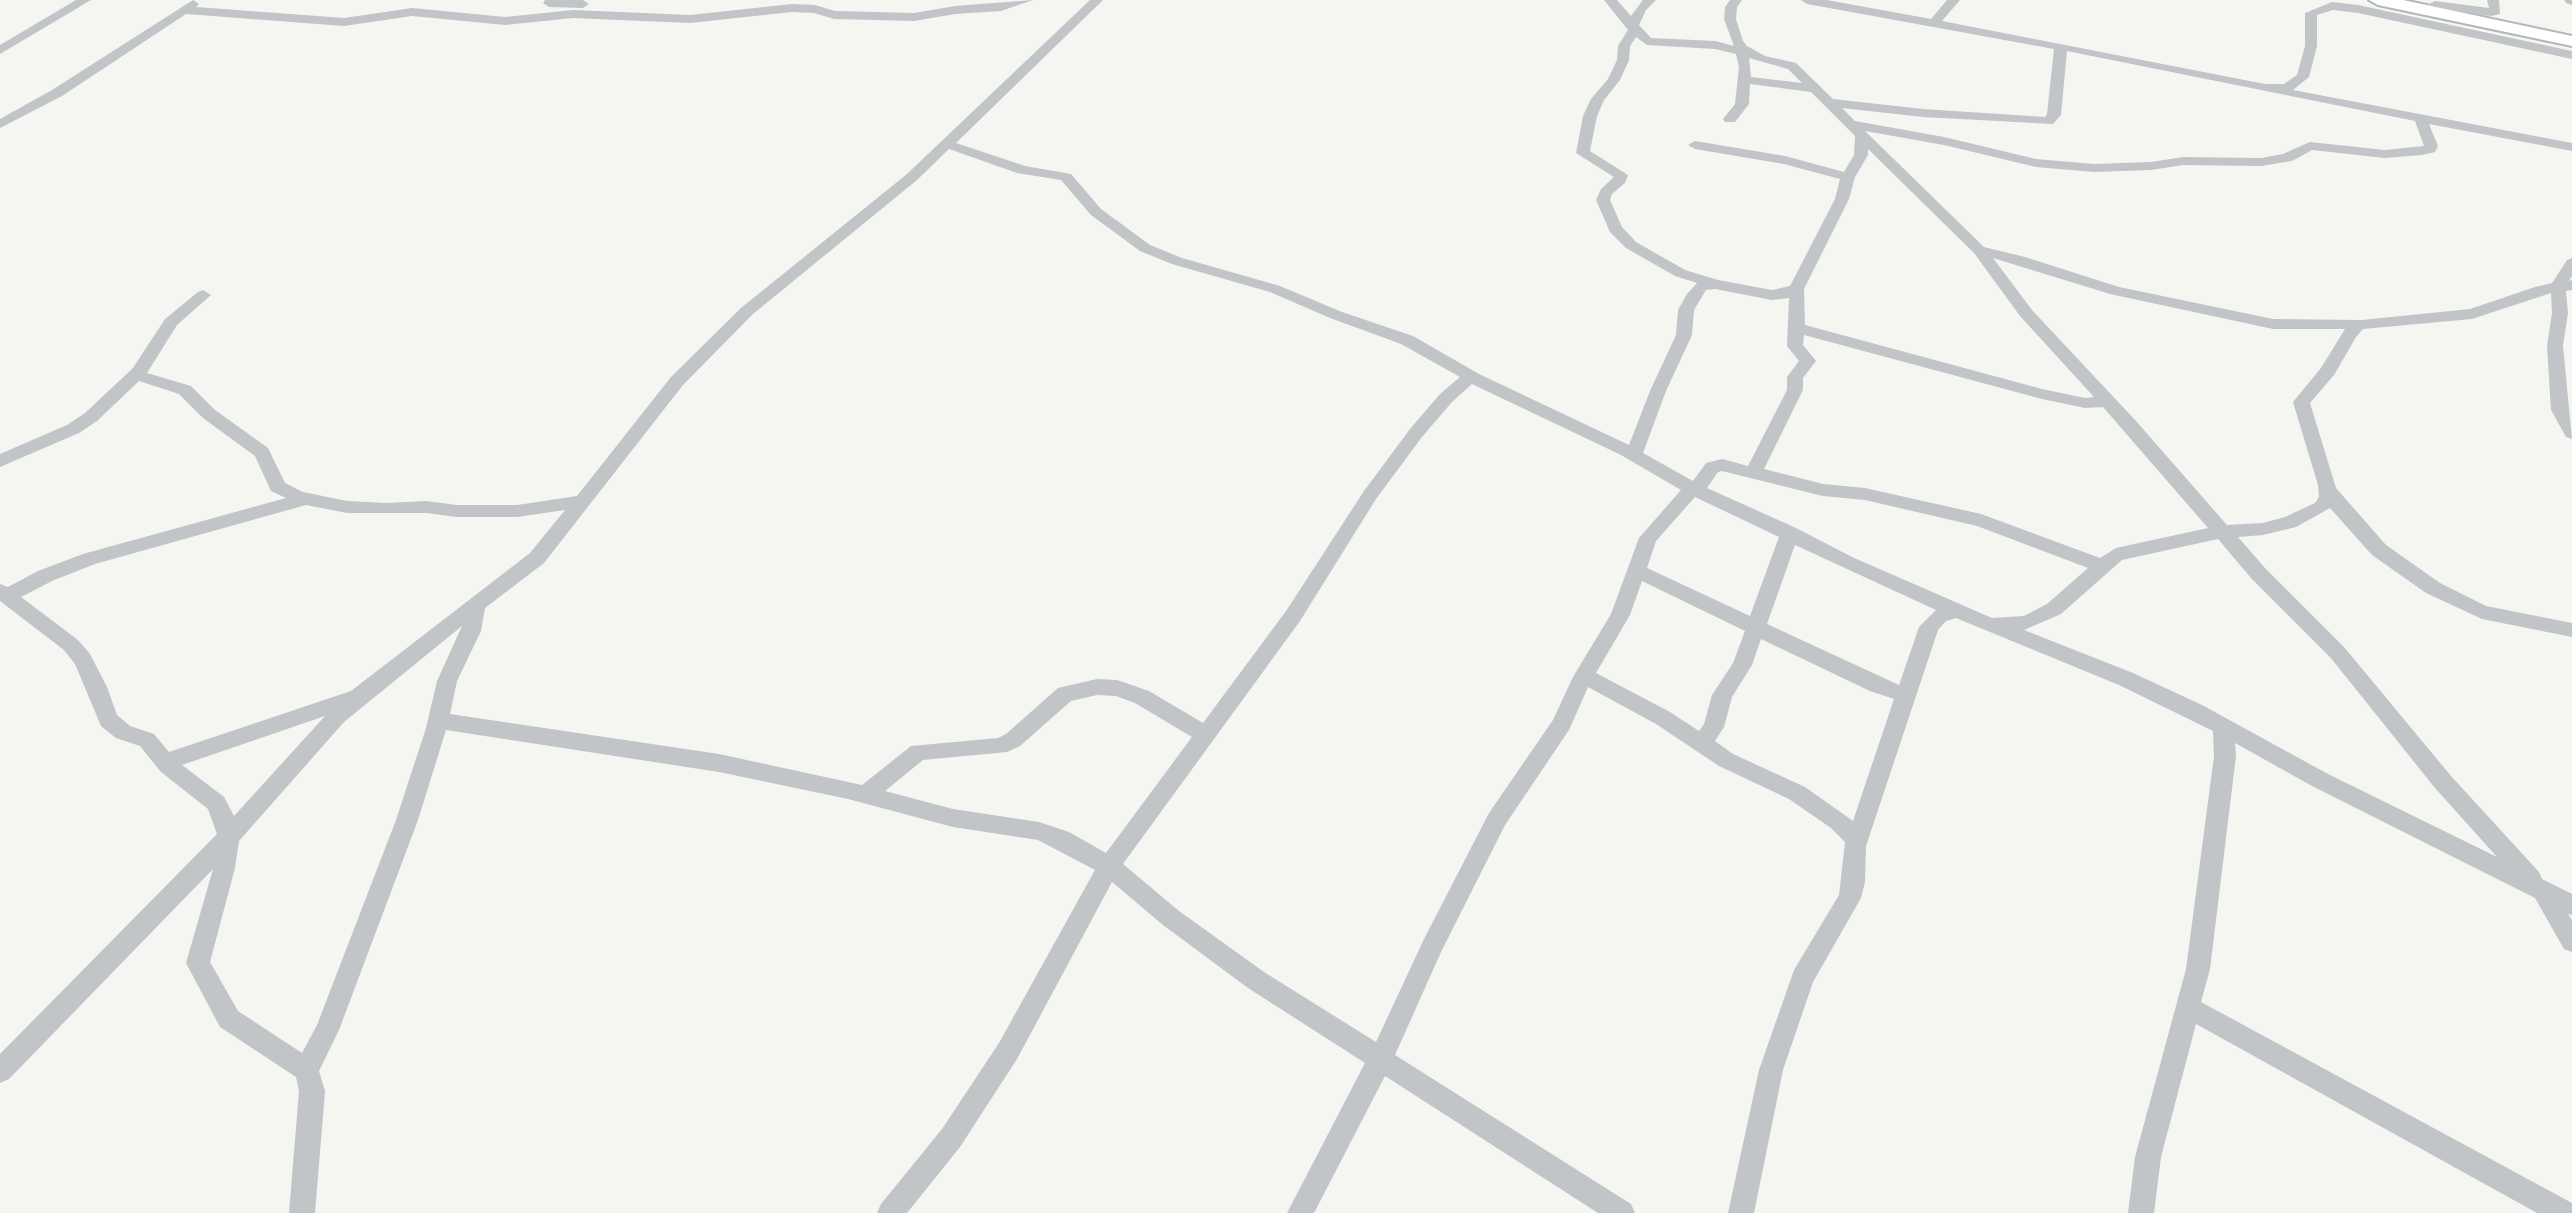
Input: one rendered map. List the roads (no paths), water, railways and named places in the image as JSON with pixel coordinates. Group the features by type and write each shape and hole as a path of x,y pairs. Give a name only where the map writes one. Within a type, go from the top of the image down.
{"highway":[{"path":"2378,0 2572,41"}],"street":[{"path":"0,50 85,0"},
{"path":"551,0 549,3 657,7 659,19"},
{"path":"803,8 817,0"},
{"path":"0,124 57,93 189,4 344,22 412,12 501,21 571,15 659,19 709,17 803,8 834,15 914,17 955,10 1001,7 1027,0"},
{"path":"5,1058 229,837 337,716 530,565 677,381 747,311 872,211 947,144 1097,0"},
{"path":"1610,0 1647,41 1705,44 1788,64 1979,250 2008,292 2105,401 2130,425 2258,573 2337,652 2443,782 2541,890 2572,942"},
{"path":"1650,0 1641,8 1624,46 1623,60 1614,80 1598,99 1590,116 1583,153 1622,175 1606,192 1603,200 1615,229 1624,240 1679,273 1715,284 1780,296 1796,289"},
{"path":"1807,0 2061,46 2421,120 2572,147"},
{"path":"1935,22 1954,0"},
{"path":"2424,10 2435,5 2491,12 2496,11 2493,0"},
{"path":"1730,2 1732,29 1745,52 1741,107 1730,119"},
{"path":"629,17 636,5"},
{"path":"2329,101 2306,86 2304,77 2311,46 2311,13 2332,6 2384,14 2572,55"},
{"path":"1827,102 1923,113 2048,121 2054,115 2061,46"},
{"path":"2265,88 2287,88 2304,77"},
{"path":"1745,80 1812,88"},
{"path":"1856,130 1944,141 2036,163 2094,168 2151,166 2183,161 2261,162 2287,158 2310,146 2376,154 2422,151 2430,149 2431,146 2421,120"},
{"path":"1753,474 1795,390 1796,377 1808,361 1795,348 1796,289 1842,199 1849,177 1861,155 1856,130"},
{"path":"947,144 1022,170 1066,177 1096,212 1145,248 1189,265 1275,289 1336,315 1392,333 1470,377 1634,455 1694,489 1790,533 1845,562 1983,622 2126,679 2223,727 2320,780 2572,905"},
{"path":"1695,145 1785,160 1849,177"},
{"path":"1979,250 2020,260 2115,291 2273,324 2359,324 2472,314 2565,286"},
{"path":"2572,263 2565,286 2555,345 2559,410 2572,433"},
{"path":"1634,455 1658,391 1684,335 1686,310 1692,297 1701,287 1715,284"},
{"path":"0,461 82,424 122,390 136,375 171,322 203,295"},
{"path":"2359,324 2349,334 2328,372 2301,402 2328,488 2336,503 2379,550 2433,588 2482,611 2572,630"},
{"path":"1797,328 2042,394 2085,403 2105,401"},
{"path":"136,375 185,390 209,414 262,452 274,474 277,487 285,493 306,499 347,507 426,507 468,511 537,509 582,501"},
{"path":"890,1213 951,1138 1008,1051 1109,866 1293,616 1370,495 1416,433 1446,398 1470,377"},
{"path":"1300,1213 1380,1060 1432,946 1497,819 1562,724 1585,676 1620,615 1648,538 1709,471 1717,466 1823,490 1895,500 1981,520 2101,565"},
{"path":"1983,622 2016,624 2035,619 2054,609 2101,565 2127,551 2221,532 2249,532 2290,522 2325,503 2328,488"},
{"path":"2,593 90,559 306,499"},
{"path":"1702,742 1712,732 1722,695 1736,677 1790,533"},
{"path":"1636,570 1877,685 1905,695"},
{"path":"2,593 71,645 83,659 97,687 101,706 108,720 123,732 147,740 185,781 216,803 224,817 229,837 224,868 198,963 229,1019 306,1070 312,1091 302,1213"},
{"path":"1741,1213 1771,1070 1802,978 1850,898 1857,839 1931,621 1923,595"},
{"path":"306,1070 337,1005 407,820 438,721 447,681 471,631 477,606"},
{"path":"1931,621 1945,613 1959,610"},
{"path":"1585,676 1702,742 1726,760 1797,793 1839,821 1857,839"},
{"path":"864,795 918,752 1000,746 1013,740 1065,694 1097,687 1117,688 1142,696 1206,735"},
{"path":"165,762 361,695"},
{"path":"438,721 513,730 719,763 953,818 1039,831 1061,839 1109,866 1171,918 1256,980 1622,1213"},
{"path":"2141,1213 2148,1157 2198,969 2225,756 2223,727"},
{"path":"2188,1007 2563,1213"}]}
